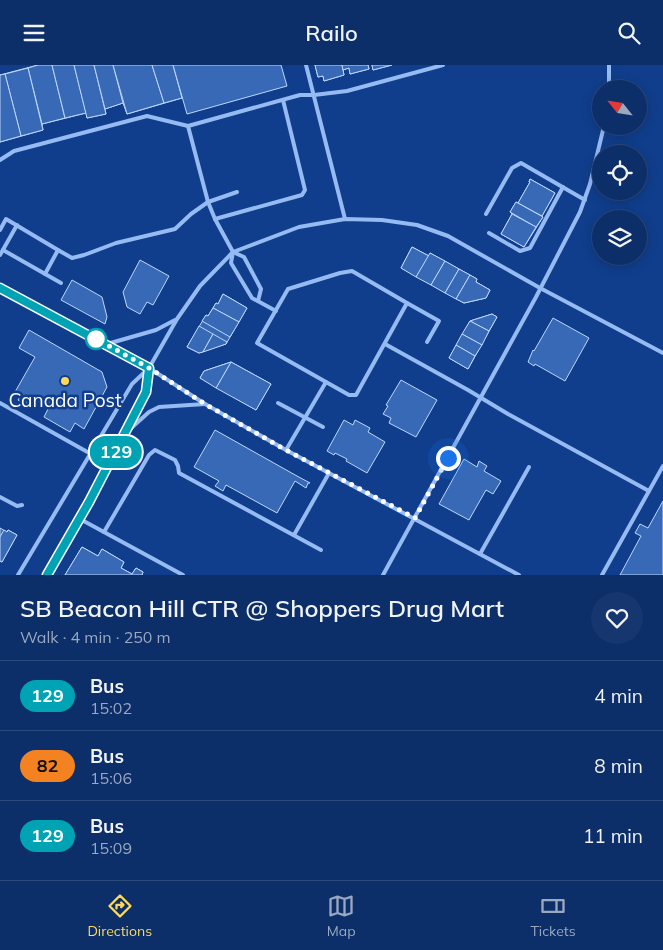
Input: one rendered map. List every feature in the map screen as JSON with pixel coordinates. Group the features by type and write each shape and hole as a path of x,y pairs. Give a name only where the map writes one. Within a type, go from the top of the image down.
{"lane":[{"path":"306,65 344,219"},
{"path":"0,160 14,151 147,116 188,127 300,95 347,91 443,65"},
{"path":"609,80 610,65"},
{"path":"215,219 302,195 304,190 283,100"},
{"path":"188,127 208,202 233,252 244,257 261,289 258,301"},
{"path":"383,575 481,398 580,212 590,184 602,135"},
{"path":"486,214 512,167 521,163 585,200"},
{"path":"489,233 520,251 530,248 562,187"},
{"path":"0,230 6,219 72,257 84,255 116,243 175,229 208,202 238,192"},
{"path":"18,575 132,384 149,368 177,319 200,285 233,252 299,227 344,219 382,220 417,225 448,237 663,353"},
{"path":"0,255 17,225"},
{"path":"3,250 62,283"},
{"path":"45,274 58,250"},
{"path":"233,252 231,263 252,298 276,311"},
{"path":"407,303 356,395 353,396 257,343 288,289 352,271 439,321 427,342"},
{"path":"0,288 149,368 205,404 286,450 519,575"},
{"path":"107,345 156,330 177,319"},
{"path":"385,344 649,491"},
{"path":"47,575 126,434 146,392 149,368"},
{"path":"286,450 326,382"},
{"path":"0,403 90,454"},
{"path":"278,403 322,427"},
{"path":"126,434 149,412 159,407 205,404"},
{"path":"104,532 148,455 155,450 175,461 179,473 321,550"},
{"path":"602,575 663,466"},
{"path":"480,554 529,467"},
{"path":"294,535 329,473"},
{"path":"0,497 17,506 22,505"},
{"path":"80,519 183,575"}],"building":[{"path":"38,65 173,65 182,98 127,114 123,103 105,109 106,114 87,118 86,113 42,124 43,130 0,142 0,75"},
{"path":"38,65 52,65 65,118 42,124 28,68"},
{"path":"52,65 74,65 86,113 65,118"},
{"path":"74,65 94,65 106,114 87,118"},
{"path":"94,65 113,65 123,103 105,109"},
{"path":"113,65 152,65 164,103 127,114"},
{"path":"152,65 173,65 182,98 164,103"},
{"path":"173,65 281,65 287,86 187,114"},
{"path":"315,65 368,65 369,69 350,74 349,68 343,70 344,75 324,81 323,76 318,77"},
{"path":"315,65 342,65 344,75 324,81 323,76 318,77"},
{"path":"342,65 368,65 369,69 350,74 349,68 343,70"},
{"path":"372,65 392,65 373,70"},
{"path":"372,65 392,65 373,70"},
{"path":"28,68 43,130 21,136 5,74"},
{"path":"5,74 21,136 0,142 0,75"},
{"path":"530,179 555,193 543,217 524,247 501,234 512,214 510,212 516,202 518,203"},
{"path":"530,179 555,193 542,216 518,203"},
{"path":"516,202 543,217 536,227 510,212"},
{"path":"512,214 536,227 524,247 501,234"},
{"path":"412,247 429,256 430,253 477,279 476,282 490,290 486,298 464,303 401,268"},
{"path":"412,247 429,256 416,277 401,268"},
{"path":"430,253 445,261 431,285 416,277"},
{"path":"140,260 169,276 153,305 147,302 140,314 127,307 123,292"},
{"path":"445,261 459,269 445,293 431,285"},
{"path":"459,269 470,275 456,299 445,293"},
{"path":"470,275 477,279 476,282 490,290 486,298 464,303 456,299"},
{"path":"72,280 102,297 107,317 105,324 61,300"},
{"path":"223,294 247,308 226,344 199,353 187,347 206,315 208,316 216,303 218,304"},
{"path":"223,294 247,308 239,322 213,308 216,303 218,304"},
{"path":"213,308 239,322 230,337 202,321"},
{"path":"492,314 497,317 468,369 449,358 470,321"},
{"path":"492,314 497,317 489,331 470,321"},
{"path":"553,318 589,338 565,381 528,362 533,350"},
{"path":"470,321 489,331 482,345 462,334"},
{"path":"199,326 213,334 203,352 199,353 187,347"},
{"path":"29,330 102,372 107,387 84,429 75,423 70,432 44,417 49,407 30,397 26,405 18,400 21,395 15,392 35,357 19,348"},
{"path":"213,334 227,342 226,344 203,352"},
{"path":"462,334 482,345 475,356 456,345"},
{"path":"456,345 475,356 468,369 449,358"},
{"path":"231,362 271,384 256,410 200,378 204,371"},
{"path":"231,362 271,384 256,410 216,388"},
{"path":"231,362 216,388 200,378 204,371"},
{"path":"401,380 437,400 416,437 389,423 391,418 383,414 388,406 386,405"},
{"path":"344,420 353,425 355,420 370,428 368,432 385,442 367,473 346,461 347,459 327,451"},
{"path":"215,430 310,483 308,483 306,488 295,481 277,513 226,485 223,491 215,486 219,481 194,467"},
{"path":"464,459 477,467 479,461 487,466 484,471 501,481 493,494 486,490 469,520 439,504"},
{"path":"663,501 663,575 620,575 641,536 635,533 640,524 648,528"},
{"path":"0,528 17,535 2,562 0,561"},
{"path":"4,530 17,535 2,562 0,561 0,537"},
{"path":"82,547 98,556 102,549 124,562 121,568 132,574 136,568 143,572 142,575 65,575"},
{"path":"82,547 98,556 102,549 124,562 121,568 132,574 136,568 143,572 142,575 65,575"}],"bus line":[{"name":"129","path":"0,288 149,368 146,392 126,434 47,575"}],"place":[{"name":"Canada Post","path":"65,381"}],"route":[{"path":"96,339 91,336 149,368 205,404 286,450 415,518 448,458"}]}
